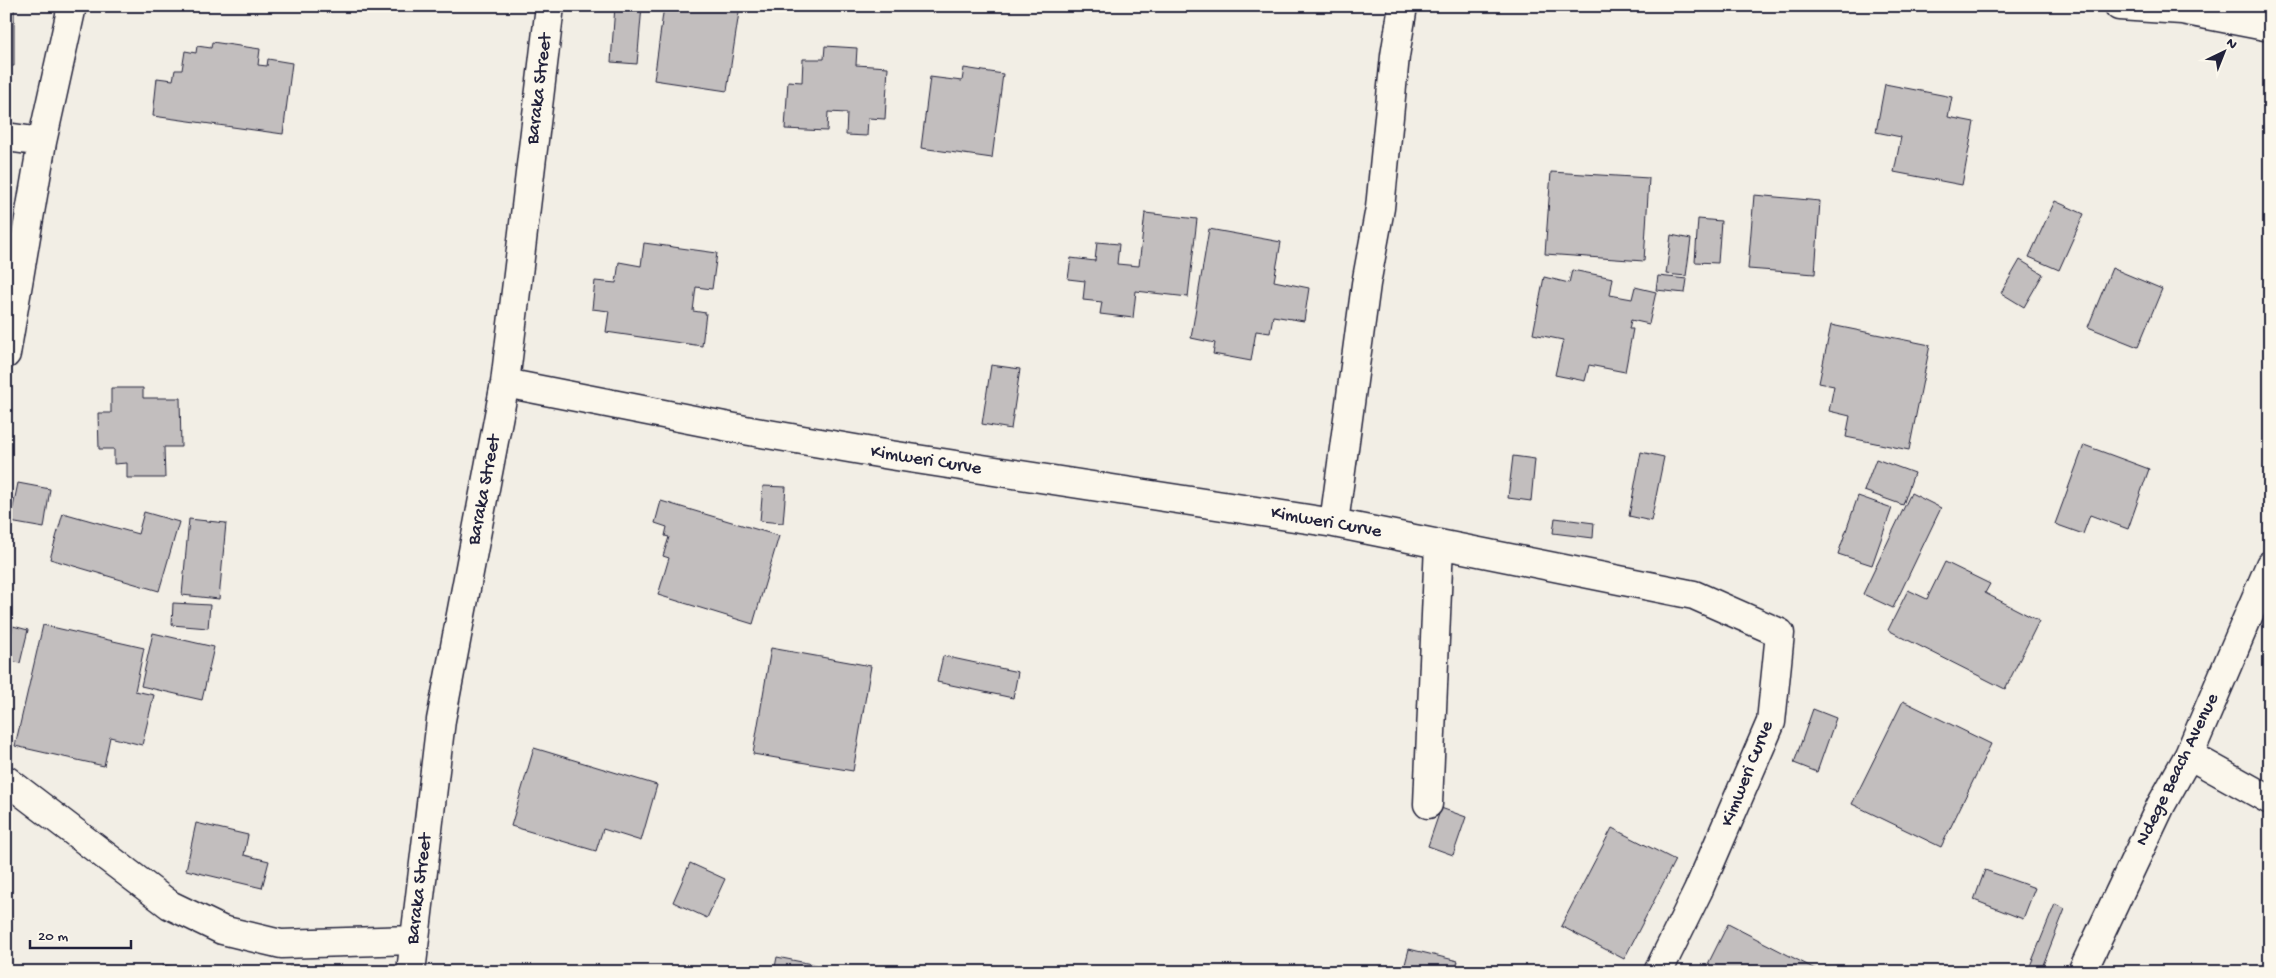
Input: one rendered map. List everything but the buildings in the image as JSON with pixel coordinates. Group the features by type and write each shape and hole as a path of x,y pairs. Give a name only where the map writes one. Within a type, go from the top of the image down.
{"street":[{"path":"6,354 42,142 72,6"},
{"name":"Baraka Street","path":"411,972 413,940 441,720 506,383 550,6"},
{"path":"1334,523 1366,284 1380,208 1395,56 1403,6"},
{"path":"2119,6 2182,10 2270,27"},
{"path":"6,137 42,142"},
{"name":"Kimweri Curve","path":"506,383 750,431 871,452 1334,523 1694,595 1780,633 1771,722 1698,891 1658,972"},
{"path":"1428,804 1439,544"},
{"name":"Ndege Beach Avenue","path":"2082,972 2161,805 2189,755 2270,565"},
{"path":"2189,755 2270,800"},
{"path":"6,780 170,905 222,930 281,944 413,940"}]}
